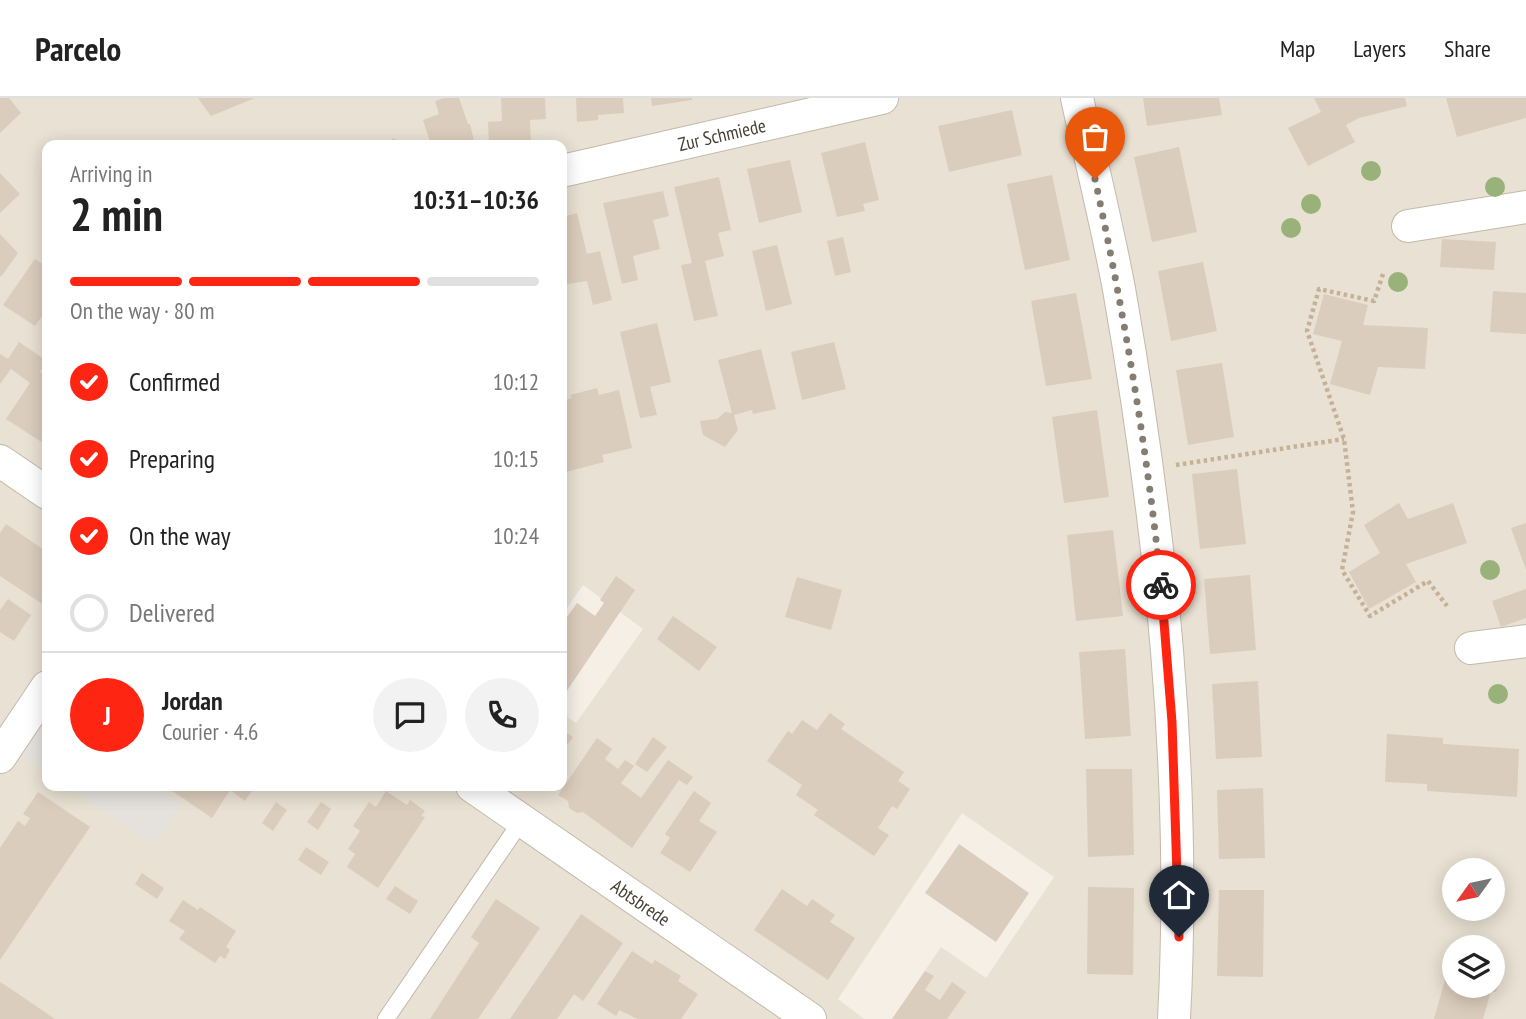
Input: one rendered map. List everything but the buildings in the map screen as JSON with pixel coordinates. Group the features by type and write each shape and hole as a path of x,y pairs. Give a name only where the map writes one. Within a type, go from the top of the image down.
{"street":[{"name":"Zur Schmiede","path":"567,170 882,98"},
{"path":"1077,98 1118,287 1152,499 1172,722 1179,937 1174,1019"},
{"path":"1408,226 1526,207"},
{"path":"0,461 42,490"},
{"path":"1471,648 1526,641"},
{"path":"0,757 42,694"},
{"name":"Abtsbrede","path":"479,791 810,1019"}],"lane":[{"path":"386,1019 522,820"}],"path":[{"path":"1383,274 1374,301 1319,289 1307,331 1344,439 1353,512 1342,570 1370,616 1428,581 1447,606"},
{"path":"1147,469 1344,439"}],"shaded area":[{"path":"0,98 1526,98 1526,1019 892,1019 941,947 986,978 1054,877 962,813 838,999 864,1019 0,1019"},
{"path":"42,721 42,770 19,754"},
{"path":"73,791 162,791 182,804 154,845"}],"way so far":[{"path":"1095,179 1118,287 1152,499 1161,585"}],"route":[{"path":"1161,585 1172,722 1179,937"}]}
